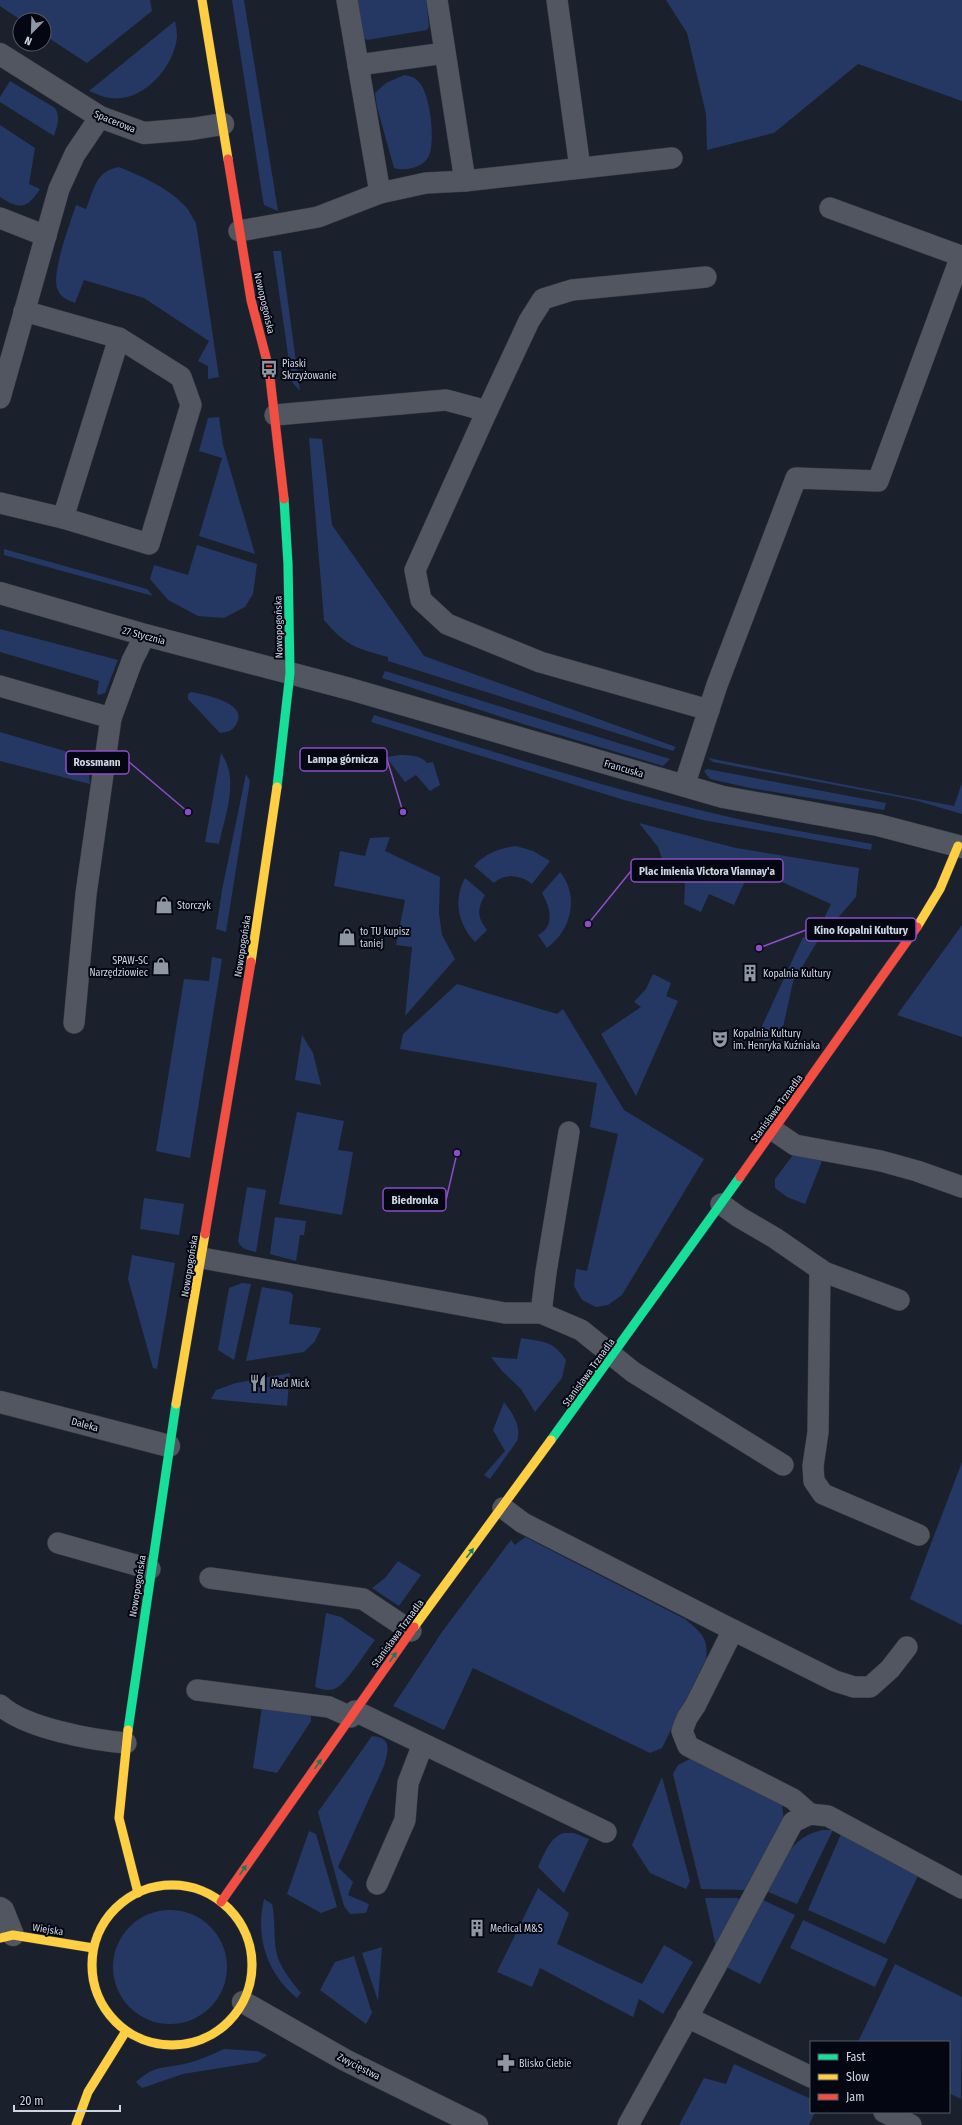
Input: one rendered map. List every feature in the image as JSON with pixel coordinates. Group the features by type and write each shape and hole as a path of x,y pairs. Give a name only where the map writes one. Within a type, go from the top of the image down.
{"street":[{"name":"Nowopogońska","path":"138,1893 119,1818 126,1743 169,1446 241,1024 273,817 290,672 287,548 283,487 269,369 251,300 202,0"},
{"name":"Spacerowa","path":"0,54 100,117 144,133 192,129 223,124"},
{"name":"27 Stycznia","path":"0,593 145,635 290,672"},
{"name":"Francuska","path":"290,672 723,797 878,825 960,847"},
{"name":"Stanisława Trznadla","path":"220,1902 411,1631 503,1508 612,1357 912,936 940,889 960,847"},
{"name":"Daleka","path":"0,1402 169,1446"},
{"path":"172,1885 189,1887 205,1893 220,1902 236,1917 247,1937 252,1959 251,1981 244,2002 230,2021 212,2035 191,2044 168,2046 146,2042 126,2031 108,2013 101,2003 94,1986 91,1967 93,1948 106,1921 117,1907 138,1893 154,1887 172,1885"},
{"path":"0,1908 3,1910 6,1936"},
{"name":"Wiejska","path":"6,1936 93,1948"},
{"name":"Zwycięstwa","path":"244,2002 345,2060 477,2125"},
{"path":"76,2125 88,2092 126,2031"}],"lane":[{"path":"347,0 380,193"},
{"path":"437,0 464,181"},
{"path":"557,0 580,168"},
{"path":"358,65 445,53"},
{"path":"0,398 59,190 75,154 100,117"},
{"path":"239,231 318,217 380,193 426,183 464,181 672,158"},
{"path":"684,786 709,710 796,478 878,481 960,256 830,208"},
{"path":"3,218 46,236"},
{"path":"706,277 572,290 543,299 529,321 415,570 421,600 447,624 540,662 709,710"},
{"path":"0,503 63,518 150,544 191,405 181,377 119,338 24,311"},
{"path":"63,518 119,338"},
{"path":"275,415 446,400 487,411"},
{"path":"74,1024 86,894 111,718 132,661 145,635"},
{"path":"0,686 111,718"},
{"path":"773,1130 795,1145 881,1161 917,1171 962,1188"},
{"path":"541,1313 546,1272 569,1132"},
{"path":"721,1204 739,1217 776,1238 820,1269 846,1282 899,1300"},
{"path":"202,1258 505,1313 541,1313 581,1330 612,1357 633,1372 783,1465"},
{"path":"820,1269 818,1432 813,1466 814,1481 823,1494 919,1535"},
{"path":"503,1508 523,1522 835,1681 854,1687 870,1687 890,1669 907,1647"},
{"path":"58,1543 150,1569"},
{"path":"210,1578 363,1599 411,1631"},
{"path":"733,1630 695,1706 687,1718 682,1731 688,1746 793,1799 810,1814"},
{"path":"198,1690 329,1707 353,1714 423,1744 606,1832"},
{"path":"0,1705 9,1714 61,1732 97,1740 126,1743"},
{"path":"377,1884 405,1820 408,1783 423,1744"},
{"path":"628,2125 793,1822 810,1814 828,1816 961,1887"},
{"path":"687,2018 810,2077"},
{"path":"886,2113 911,2125"}],"shaded area":[{"path":"0,0 150,0 152,11 87,63 52,40 52,12 12,12 12,14 0,6"},
{"path":"232,0 244,0 278,211 264,205"},
{"path":"355,0 426,0 429,26 427,30 367,40 363,37"},
{"path":"666,0 962,0 962,101 858,64 774,133 707,150 706,114 687,33"},
{"path":"175,21 177,37 175,48 170,60 155,81 134,95 122,98 107,98 89,91"},
{"path":"404,75 412,77 418,81 422,87 426,95 432,126 431,146 428,158 420,165 410,169 394,168 377,107 375,93 386,83"},
{"path":"10,81 55,108 58,118 54,136 0,102 0,97"},
{"path":"0,125 35,148 29,184 40,189 27,204 13,204 0,197"},
{"path":"119,167 162,187 186,207 196,223 219,377 208,379 208,366 198,361 209,341 144,298 84,280 75,303 64,298 58,291 56,280 59,259 76,205 86,209 96,182 111,169"},
{"path":"273,251 281,251 300,391 292,382"},
{"path":"219,417 223,445 255,554 199,536 222,458 199,451 208,418"},
{"path":"309,438 322,439 332,525 424,656 676,747 673,751 388,661 388,657 353,645 339,636 324,620"},
{"path":"197,545 257,564 253,594 245,607 224,618 198,616 168,600 150,579 154,565 188,575"},
{"path":"4,549 147,589 153,596 4,555"},
{"path":"0,629 118,660 105,693 99,695 97,693 99,681 0,652"},
{"path":"385,671 670,759 663,766 523,724 382,678"},
{"path":"191,692 216,698 232,706 237,711 239,717 233,729 220,733 188,699 188,694"},
{"path":"374,715 542,767 627,791 732,818 872,844 871,850 703,820 624,800 371,722"},
{"path":"0,732 75,754 70,768 89,774 90,784 0,761"},
{"path":"221,753 227,763 230,774 230,786 227,809 219,844 205,842"},
{"path":"411,755 422,758 427,763 433,762 440,785 430,791 416,775 405,782 386,757"},
{"path":"708,758 954,806 962,783 962,814 914,800 713,762"},
{"path":"707,769 886,803 884,810 750,788 710,779 704,771"},
{"path":"246,774 250,781 226,932 216,929 222,890"},
{"path":"639,823 736,848 859,868 856,897 817,942 793,982 783,1027 767,1042 757,1037 803,937 813,941 831,904 751,868 734,905 709,894 701,912 684,904 685,886 682,867 665,868 658,847"},
{"path":"390,837 385,851 440,877 439,913 442,935 455,959 405,1016 412,947 396,945 405,900 334,886 340,851 365,856 370,838"},
{"path":"516,846 533,851 550,861 532,884 528,881 513,876 503,878 494,883 474,866 488,854 504,848"},
{"path":"560,872 566,881 570,892 570,913 562,932 547,948 538,935 547,927 550,916 542,893"},
{"path":"465,878 485,895 479,909 479,913 481,921 487,930 475,942 465,928 459,912 459,895"},
{"path":"962,925 962,1037 897,1015"},
{"path":"212,957 222,959 190,1158 156,1151 184,979 209,981"},
{"path":"653,974 671,983 666,996 678,1001 636,1096 601,1034 641,1007 634,1002 646,989"},
{"path":"457,984 557,1014 563,1009 624,1110 704,1159 622,1295 608,1305 596,1307 582,1300 574,1286 576,1269 587,1271 618,1134 590,1127 597,1083 400,1049 403,1034"},
{"path":"302,1035 313,1053 321,1085 295,1080"},
{"path":"297,1112 344,1121 338,1150 353,1152 342,1215 279,1204"},
{"path":"793,1155 803,1155 822,1161 805,1204 787,1197 775,1188 775,1179"},
{"path":"247,1187 266,1190 256,1252 247,1250 239,1244 238,1241"},
{"path":"144,1198 184,1204 179,1235 140,1229"},
{"path":"275,1217 306,1221 304,1235 300,1235 296,1261 270,1254"},
{"path":"132,1255 175,1263 157,1369 153,1368 128,1279"},
{"path":"242,1283 251,1284 234,1360 218,1350 229,1288"},
{"path":"262,1287 290,1292 293,1295 289,1324 321,1328 315,1341 304,1352 246,1361"},
{"path":"521,1338 541,1341 552,1345 566,1360 562,1378 535,1412 521,1389 502,1371 491,1357 517,1359"},
{"path":"290,1373 287,1406 211,1399 216,1390 236,1383"},
{"path":"504,1402 516,1421 518,1436 517,1441 490,1479 484,1475 505,1451 493,1430"},
{"path":"962,1462 962,1625 910,1599"},
{"path":"525,1537 685,1619 705,1640 707,1651 706,1659 662,1748 650,1753 473,1668 444,1730 393,1706 442,1632 511,1540 515,1545"},
{"path":"398,1561 421,1575 399,1606 372,1588 385,1578"},
{"path":"326,1613 341,1617 375,1640 345,1680 336,1688 328,1690 315,1687"},
{"path":"262,1707 311,1714 311,1721 277,1773 253,1768"},
{"path":"372,1736 379,1737 386,1742 387,1750 384,1766 338,1867 353,1882 348,1895 369,1904 366,1913 350,1914 344,1906 318,1812"},
{"path":"694,1757 782,1805 784,1820 746,1890 701,1889 673,1774 678,1765"},
{"path":"662,1777 690,1881 686,1889 650,1873 632,1845"},
{"path":"822,1830 833,1830 797,1904 766,1891 787,1853 801,1839"},
{"path":"309,1831 316,1834 337,1907 321,1913 287,1894"},
{"path":"564,1833 574,1833 589,1839 564,1893 538,1867 551,1842 559,1835"},
{"path":"841,1834 919,1874 885,1944 808,1910"},
{"path":"538,1888 569,1913 557,1944 642,1984 664,1945 693,1962 663,2014 639,1999 633,2017 540,1968 532,1987 497,1972"},
{"path":"705,1898 738,1898 740,1900 716,1947"},
{"path":"264,1899 272,1904 276,1950 280,1963 301,1993 297,1998 278,1978 266,1953 261,1927"},
{"path":"761,1899 795,1915 760,1984 724,1966"},
{"path":"170,1910 192,1914 211,1926 223,1945 227,1967 223,1989 211,2008 192,2020 170,2024 148,2020 129,2008 117,1989 113,1967 117,1945 129,1926 148,1914"},
{"path":"803,1920 888,1959 875,1987 790,1948"},
{"path":"382,1947 378,2001 362,1953"},
{"path":"354,1956 372,2013 366,2024 320,1990 335,1962"},
{"path":"895,1964 962,1997 961,2099 950,2094 950,2041 858,2041"},
{"path":"224,2049 257,2051 267,2055 258,2062 183,2074 142,2088 136,2082 158,2068 184,2064 209,2056"},
{"path":"734,2064 810,2099 810,2113 815,2113 809,2125 679,2125 704,2078 726,2084"}],"traffic: fast":[{"path":"277,787 290,673 288,564 284,499"},
{"path":"551,1440 740,1177"},
{"path":"128,1730 176,1404"}],"traffic: slow":[{"path":"202,0 228,159"},
{"path":"251,962 277,787"},
{"path":"917,927 940,889 958,846"},
{"path":"176,1404 205,1234"},
{"path":"414,1627 551,1440"},
{"path":"128,1730 119,1818 138,1893"},
{"path":"164,1885 180,1885 203,1891 229,1908 246,1934 252,1957 252,1965 252,1973 246,1996 229,2022 203,2039 180,2045 164,2045 141,2039 121,2027 110,2016 98,1996 92,1973 92,1957 98,1934 110,1914 121,1903 141,1891 164,1885"},
{"path":"0,1938 13,1935 93,1948"},
{"path":"76,2125 88,2092 126,2031"}],"traffic: jam":[{"path":"228,159 251,300 269,369 284,499"},
{"path":"740,1177 917,927"},
{"path":"205,1234 251,962"},
{"path":"221,1902 414,1627"}],"place":[{"name":"Piaski Skrzyżowanie","path":"269,369"},
{"name":"Rossmann","path":"188,812"},
{"name":"Lampa górnicza","path":"403,812"},
{"name":"Storczyk","path":"164,905"},
{"name":"Plac imienia Victora Viannay'a","path":"588,924"},
{"name":"to TU kupisz taniej","path":"347,937"},
{"name":"Kino Kopalni Kultury","path":"759,948"},
{"name":"SPAW-SC Narzędziowiec","path":"161,966"},
{"name":"Kopalnia Kultury","path":"750,973"},
{"name":"Kopalnia Kultury im. Henryka Kuźniaka","path":"720,1039"},
{"name":"Biedronka","path":"457,1153"},
{"name":"Mad Mick","path":"258,1383"},
{"name":"Medical M&S","path":"477,1928"},
{"name":"Blisko Ciebie","path":"506,2063"}]}
